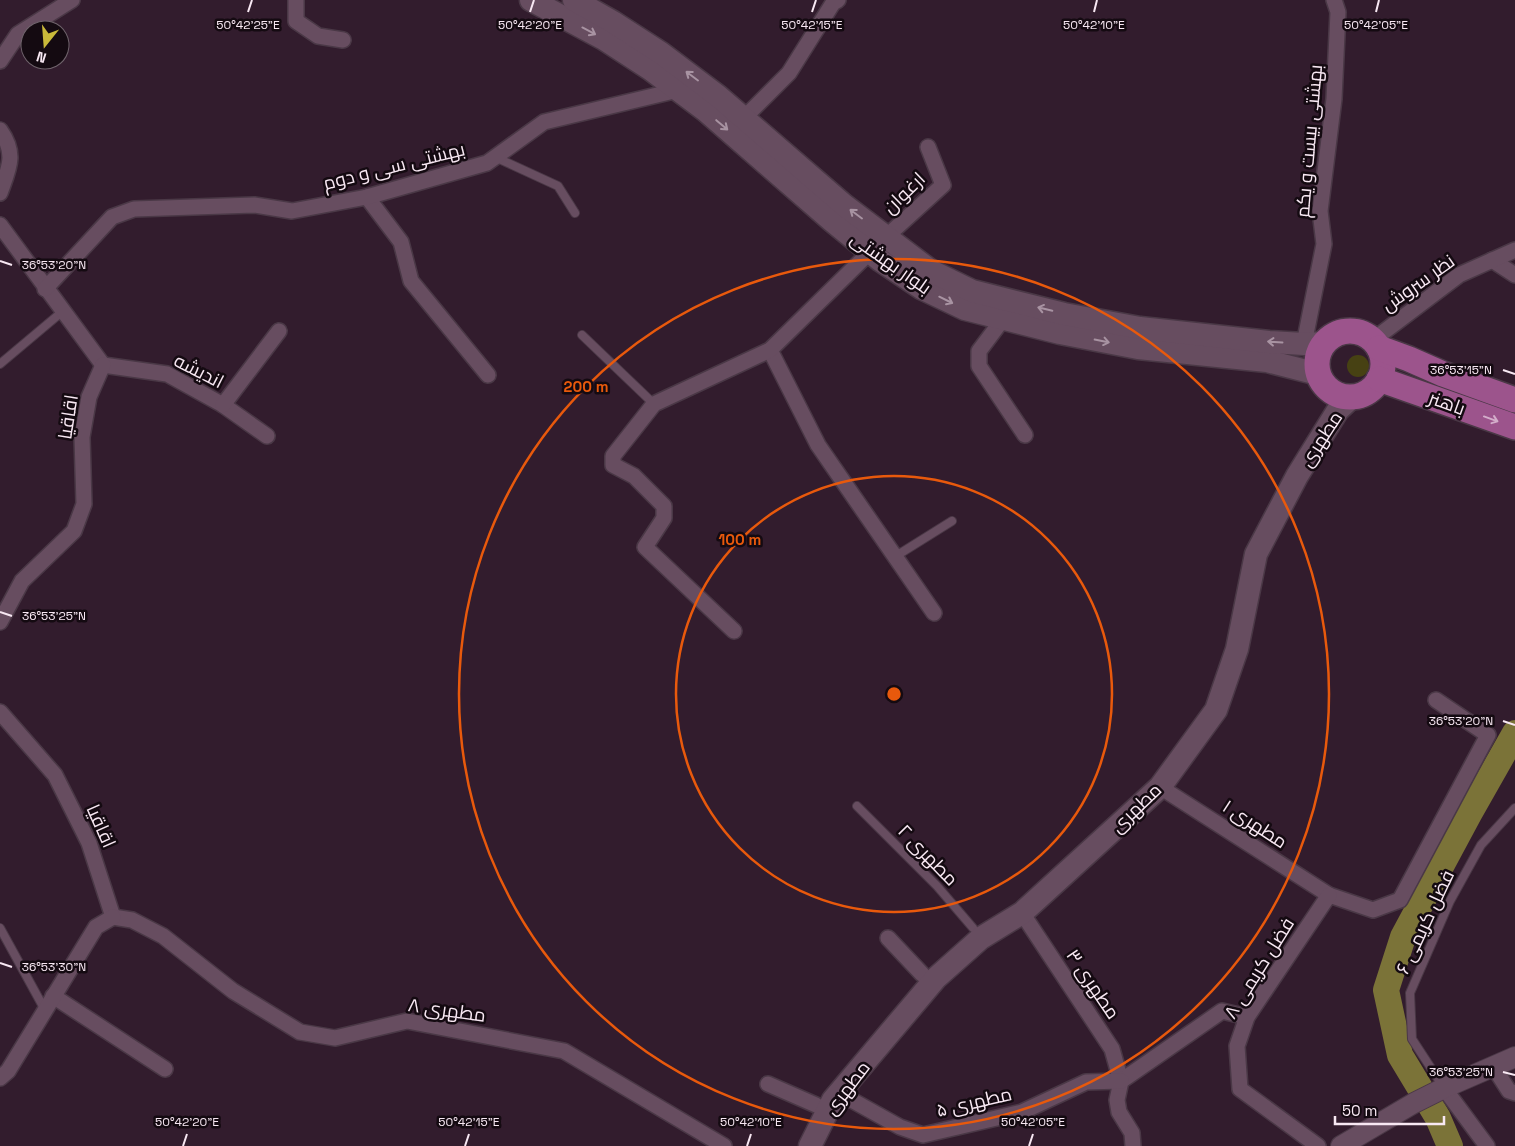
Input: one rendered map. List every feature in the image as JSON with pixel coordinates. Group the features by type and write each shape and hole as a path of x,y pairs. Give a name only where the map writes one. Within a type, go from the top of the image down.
{"main road":[{"name":"بلوار بهشتی","path":"531,0 604,39 650,68 706,111 831,220 972,291 1018,303 1140,328 1269,342 1314,344"},
{"name":"بلوار بهشتی","path":"574,0 614,22 662,53 744,118 844,205 878,244 921,288 965,309 1060,333 1138,348 1267,361 1334,387"},
{"path":"1347,331 1364,334 1376,344 1382,358 1382,369 1379,379 1368,391 1334,387 1316,364 1318,353 1314,344 1347,331"},
{"name":"باهنر","path":"1376,344 1443,374 1515,400"},
{"name":"باهنر","path":"1379,379 1515,427"},
{"name":"مطهری","path":"810,1146 833,1100 936,978 981,938 1022,913 1160,787 1216,710 1237,649 1256,554 1297,476 1338,410 1334,387"},
{"name":"مطهری","path":"797,1146 799,1137 822,1093 922,974 973,928 1014,903 1150,778 1204,704 1224,646 1244,550 1286,470 1334,387"}],"street":[{"path":"0,61 18,34 72,0"},
{"path":"296,0 296,21 318,36 343,40"},
{"path":"744,118 789,73 833,3 838,0"},
{"name":"بهشتی بیست و یکم","path":"1314,344 1324,244 1320,212 1334,99 1338,12 1334,0"},
{"name":"بهشتی سی و دوم","path":"45,289 112,217 134,209 254,205 292,211 367,197 487,163 544,122 678,90"},
{"path":"0,130 8,141 11,162 0,193"},
{"name":"ارغوان","path":"878,244 943,185 928,147"},
{"path":"367,197 401,242 411,281 488,375"},
{"path":"0,225 45,289 103,365"},
{"path":"734,631 645,547 664,518 664,506 634,476 613,466 614,456 654,404 770,350 878,244"},
{"name":"نظر سروش","path":"1376,344 1459,275 1515,250"},
{"path":"1492,260 1515,276"},
{"path":"1003,319 979,351 979,366 1025,435"},
{"path":"223,405 279,331"},
{"path":"770,350 818,445 934,613"},
{"name":"اندیشه","path":"103,365 167,374 223,405 267,436"},
{"name":"اقاقیا","path":"0,622 22,581 74,531 84,504 82,437 89,397 103,365"},
{"name":"مطهری ۱","path":"1160,787 1329,895 1373,910 1400,900 1488,735 1436,700"},
{"name":"اقاقیا","path":"0,712 55,775 89,843 113,916"},
{"name":"فضل کریمی ۸","path":"1318,1146 1240,1089 1237,1046 1247,1017 1329,895"},
{"name":"مطهری ۳","path":"1022,913 1112,1049 1121,1081"},
{"path":"0,1078 8,1071 96,927 113,916"},
{"name":"مطهری ۸","path":"113,916 132,920 163,936 233,991 300,1032 335,1038 407,1021 564,1051 724,1146"},
{"path":"888,938 922,974"},
{"path":"53,996 165,1069"},
{"path":"1133,1146 1132,1133 1119,1112 1117,1100 1121,1081 1222,1011 1247,1017"},
{"path":"1341,1146 1439,1090 1515,1056"},
{"path":"1492,1066 1509,1091 1515,1093"},
{"name":"مطهری ۵","path":"840,1093 900,1127 924,1135 1022,1112 1086,1082 1121,1081"},
{"path":"768,1084 816,1105"},
{"path":"1439,1090 1487,1146"}],"lane":[{"path":"495,157 558,186 575,213"},
{"path":"0,364 63,311"},
{"path":"582,335 654,404"},
{"path":"896,556 952,521"},
{"name":"مطهری ۲","path":"857,806 936,886 973,928"},
{"name":"فضل کریمی ۶","path":"1439,1090 1412,1039 1410,993 1450,901 1481,845 1515,808"},
{"path":"0,928 45,1010"}],"shaded area":[{"path":"1358,355 1366,358 1369,366 1366,374 1358,377 1350,374 1347,366 1350,358"}],"waterway":[{"path":"1450,1146 1438,1118 1400,1055 1386,990 1403,937 1515,733"}]}
